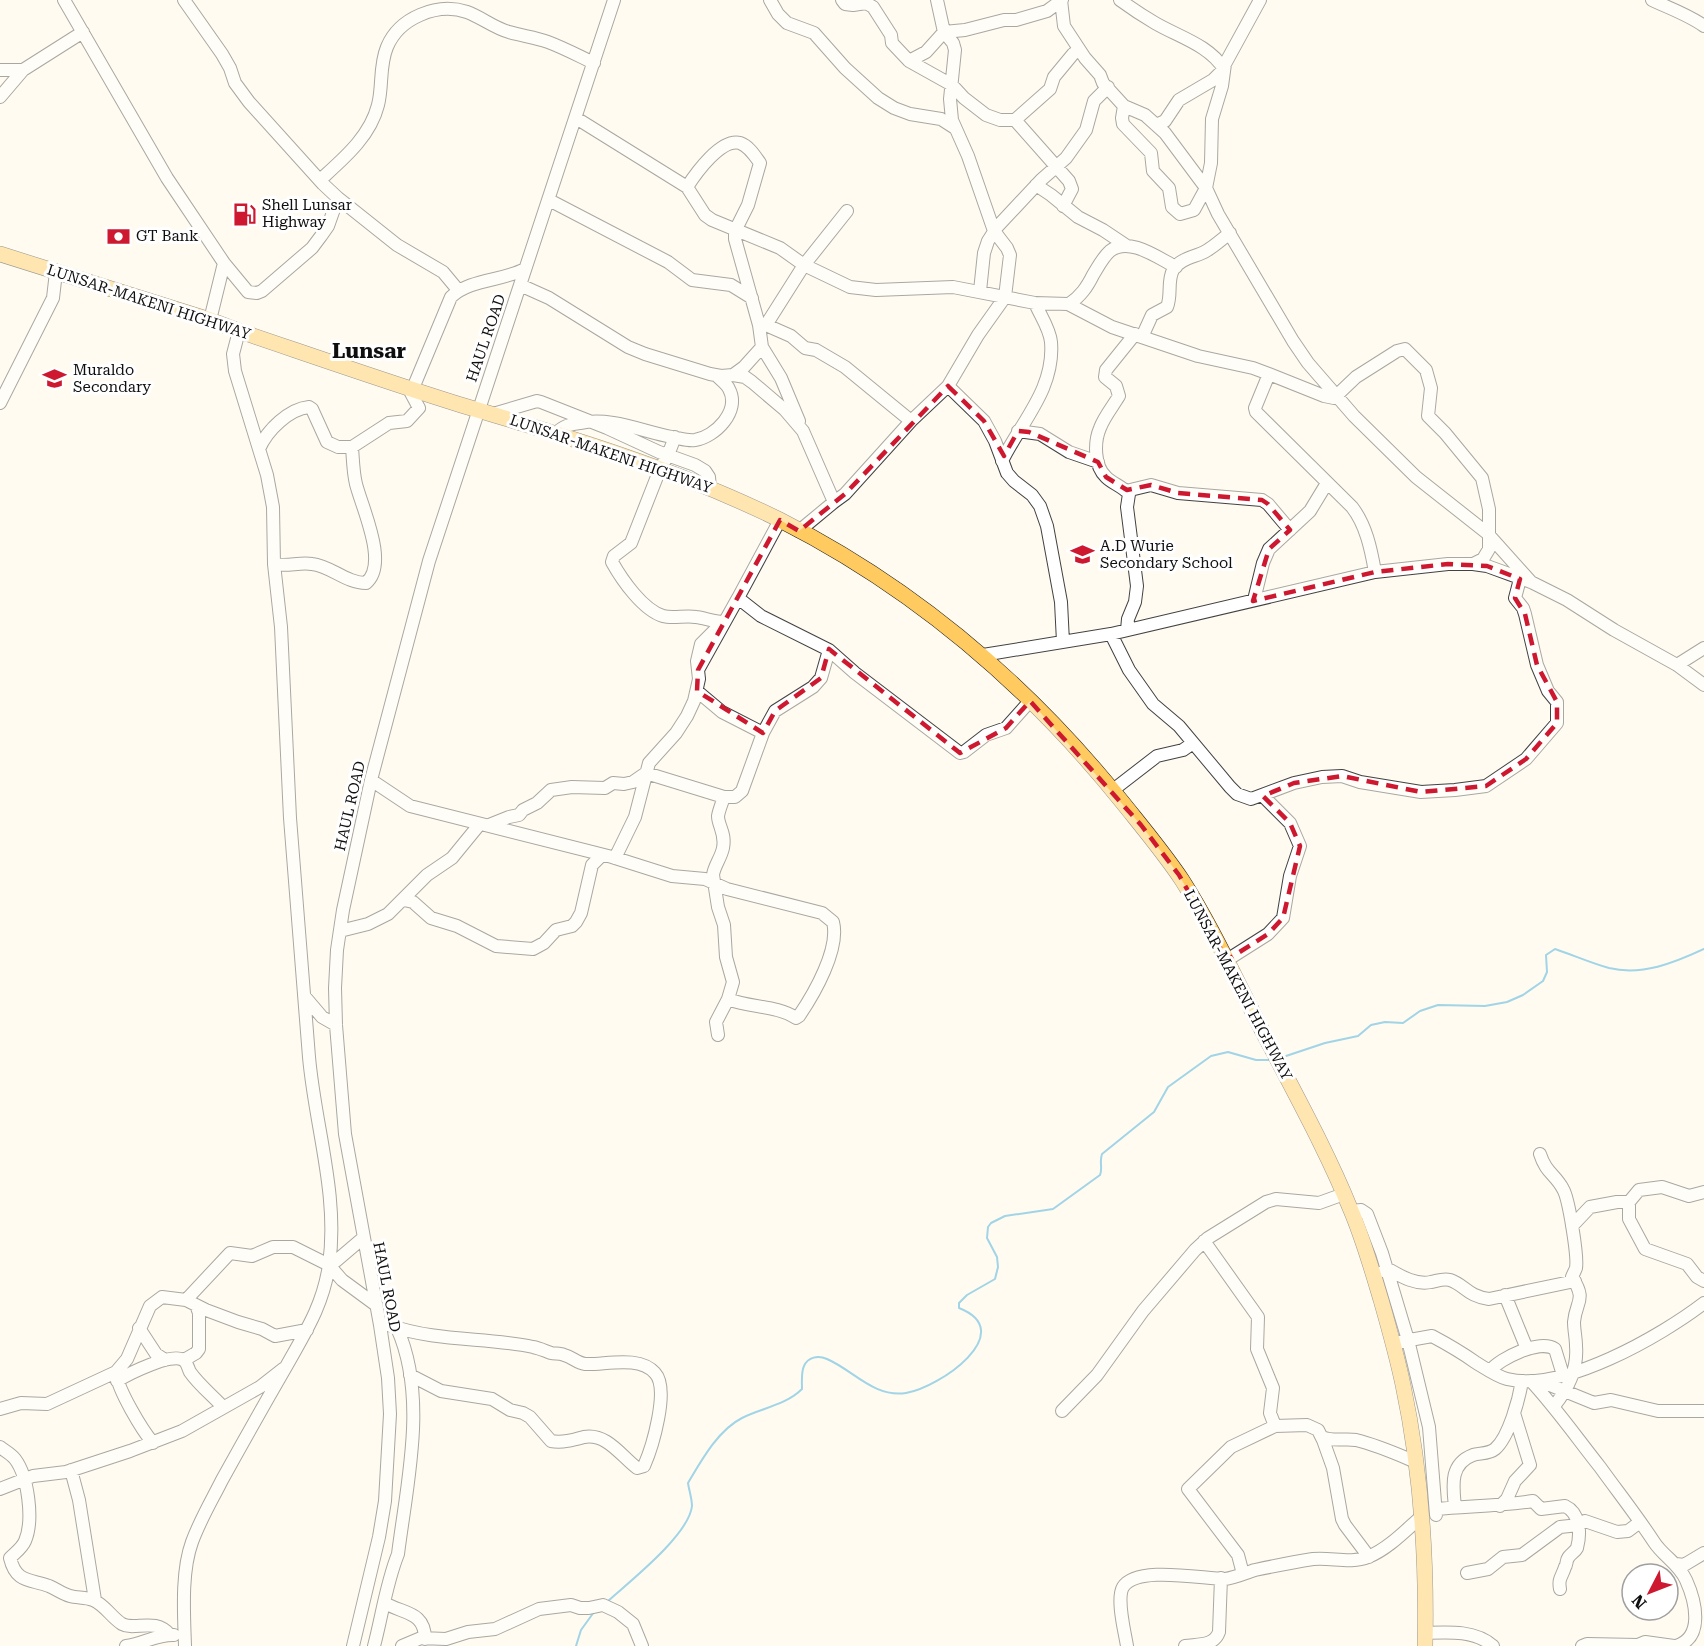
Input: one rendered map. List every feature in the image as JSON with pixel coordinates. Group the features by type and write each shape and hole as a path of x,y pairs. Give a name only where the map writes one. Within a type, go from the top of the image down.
{"main road":[{"name":"LUNSAR-MAKENI HIGHWAY","path":"0,254 210,320 660,469 710,488 799,531 905,596 983,655 1070,741 1113,790 1179,875 1208,922 1344,1194 1380,1272 1400,1342 1403,1384 1416,1462 1431,1513 1425,1639"}],"street":[{"path":"184,0 222,54 235,83 249,102 320,180 338,198 397,245 443,272 458,290"},
{"name":"HAUL ROAD","path":"353,1646 385,1501 390,1414 388,1378 380,1326 345,1134 336,1025 335,969 340,931 370,780 471,407 520,285 614,0"},
{"path":"770,0 778,14 788,23 814,33 845,68 878,98 894,108 910,114 941,119 955,128"},
{"path":"842,0 845,4 866,3 873,7 891,35 892,43 909,61 952,85 969,103 986,115 1000,120 1015,120 1050,88 1054,77 1073,54 1080,50"},
{"path":"799,531 845,494 911,421 948,386 978,335 1005,297 1010,255 994,231 969,156 955,128 950,99 955,51 944,32 937,0"},
{"path":"909,61 926,52 944,32 965,30 1004,20 1016,20 1047,11 1061,0"},
{"path":"1061,0 1064,26 1107,87 1124,106 1145,115 1156,125 1176,146 1206,188 1218,214 1293,341 1354,416 1416,477 1487,533 1525,581"},
{"path":"1120,0 1154,22 1203,48 1213,55 1224,69"},
{"path":"1124,106 1123,124 1151,153 1153,171 1169,188 1172,207 1180,214 1194,210 1206,188 1211,164 1212,119 1222,86 1224,69 1230,53 1260,0"},
{"path":"1652,0 1704,26"},
{"path":"68,1 82,32 167,178 224,263 249,292 262,291 312,248 328,226 338,198"},
{"path":"320,180 348,154 364,135 378,105 381,63 397,29 408,20 460,5 466,12 509,32 549,42 594,63"},
{"path":"0,97 23,70 82,32"},
{"path":"1156,125 1165,121 1179,100 1213,80 1224,69"},
{"path":"0,70 23,70"},
{"path":"980,291 984,253 994,231 1036,185 1057,167 1083,135 1094,101 1107,87"},
{"path":"576,118 687,187 705,215 735,231 780,248 804,265 850,287 876,290 953,287 1035,303 1069,304 1112,327 1198,356 1253,368 1334,398 1356,377 1397,351 1405,349 1426,370 1431,388 1428,417 1445,433 1482,477 1489,509 1487,533 1489,549 1480,562 1473,564"},
{"path":"1015,120 1069,181 1072,189 1063,206"},
{"path":"687,187 695,174 717,151 734,142 741,143 748,148 760,162 748,205 735,231 736,247 763,325 762,346 781,378 834,502"},
{"path":"1036,185 1078,217 1127,246 1144,250 1176,267"},
{"path":"549,200 668,262 692,280 731,285 752,298"},
{"path":"763,325 804,265 847,211"},
{"path":"1127,630 1137,586 1127,507 1129,494 1101,471 1096,442 1100,427 1119,396 1116,386 1105,376 1106,370 1139,335 1152,315 1167,307 1171,293 1170,281 1176,267 1186,259 1208,250 1230,234"},
{"path":"1069,304 1085,290 1108,252 1127,246"},
{"path":"210,320 224,263"},
{"path":"259,449 262,441 272,429 293,410 309,407 315,413 327,442 339,447 352,447 390,423 401,423 412,417 419,408 411,395 413,388 446,305 458,290 512,275 525,269"},
{"path":"0,403 53,298 56,272"},
{"path":"520,285 558,303 645,354 717,376 745,377 785,410 803,431"},
{"path":"1002,461 1018,431 1040,399 1047,381 1051,342 1035,303"},
{"path":"763,325 791,336 805,348 816,350 845,367 911,421"},
{"path":"0,1447 17,1462 28,1502 28,1527 24,1544 10,1558 14,1569 23,1579 70,1596 95,1600 123,1625 153,1626 166,1630 170,1635 185,1641 186,1576 192,1544 206,1511 315,1316 329,1265 331,1220 329,1184 311,1088 290,818 281,627 274,564 273,507 267,475 234,363 233,354 239,331"},
{"path":"733,375 762,346"},
{"path":"1269,374 1255,408 1256,412 1359,516 1369,543 1375,572"},
{"path":"555,434 561,428 605,420 692,441 703,438 715,433 731,405 732,396 729,388 717,376"},
{"path":"948,386 984,421 995,441 1007,473 1032,495 1044,515 1061,602 1063,642"},
{"path":"493,414 537,401 694,465 705,471 709,477 710,488"},
{"path":"249,418 264,428 272,429"},
{"path":"1018,431 1040,434 1069,452 1098,462"},
{"path":"675,437 631,543 614,556 612,562 633,593 653,611 663,616 698,617 713,622 723,622"},
{"path":"274,564 282,566 310,564 357,582 366,583 369,580 375,562 375,542 355,481 352,447"},
{"path":"1254,600 1263,563 1269,549 1310,511 1327,483"},
{"path":"1126,491 1150,485 1178,493 1262,500 1290,530"},
{"path":"615,858 635,817 646,772 652,759 676,733 687,716 697,691 698,651 701,644 723,622 780,520"},
{"path":"983,655 1111,634 1375,572 1448,564 1473,564 1487,566 1525,581 1580,608 1677,665 1704,685"},
{"path":"1111,634 1129,670 1153,704 1179,726 1237,794 1251,799 1294,783 1322,777 1342,776 1360,782 1404,790 1421,792 1455,790 1486,786 1526,759 1557,723 1557,702 1548,692 1537,665 1523,608 1515,598 1525,581"},
{"path":"738,598 771,621 829,650 855,674 960,753 986,735 1006,728 1030,701"},
{"path":"1677,665 1704,648"},
{"path":"646,772 724,797 735,797 742,791 763,733 775,711 813,687 821,678 829,650"},
{"path":"697,691 722,712 763,733"},
{"path":"1113,790 1157,756 1183,750 1193,743"},
{"path":"340,931 368,924 388,914 427,875 452,858 484,825 519,815 551,790 572,787 605,788 612,783 633,782 646,772"},
{"path":"370,780 410,806 615,858 672,876 705,879 727,889 822,914 833,922 835,928 828,958 816,989 799,1016 796,1018 786,1012 728,999"},
{"path":"1227,960 1268,934 1283,918 1290,876 1300,846 1290,823 1263,796"},
{"path":"718,1035 716,1022 728,999 733,982 726,957 724,925 718,907 714,870 724,847 724,835 718,818 724,797"},
{"path":"404,900 413,902 431,918 457,926 496,946 533,949 544,943 556,930 572,926 576,922 581,913 592,865 602,855"},
{"path":"304,996 322,1017 336,1025"},
{"path":"1540,1154 1545,1168 1563,1189 1572,1226 1576,1265 1572,1277 1579,1290 1580,1299 1574,1323 1577,1348 1568,1374"},
{"path":"1704,1192 1689,1196 1662,1187 1639,1190 1629,1202 1629,1219 1645,1249 1687,1264 1697,1277 1704,1281"},
{"path":"1062,1411 1096,1375 1143,1311 1204,1241 1266,1202 1276,1199 1319,1203 1344,1194"},
{"path":"1572,1226 1590,1207 1629,1202"},
{"path":"329,1265 363,1238"},
{"path":"1204,1241 1258,1317 1257,1349 1273,1388 1270,1413 1275,1426"},
{"path":"191,1302 230,1253 252,1256 281,1245 293,1247 329,1265 342,1280 376,1305"},
{"path":"1380,1272 1390,1269 1403,1277 1428,1283 1441,1280 1451,1281 1477,1298 1489,1299 1575,1281"},
{"path":"1505,1295 1527,1349"},
{"path":"117,1377 150,1306 162,1297 191,1302 275,1336 307,1330"},
{"path":"0,1409 21,1403 47,1404 165,1360 175,1358 184,1360 196,1353 199,1348 199,1313 191,1302"},
{"path":"1531,1381 1568,1374 1634,1347 1676,1324 1704,1304"},
{"path":"380,1326 389,1325 457,1340 534,1347 564,1354 584,1364 633,1362 654,1371 660,1381 656,1432 644,1466 637,1468 602,1439 585,1437 572,1441 550,1441 530,1417 523,1413 510,1410 492,1399 441,1391 410,1375"},
{"path":"139,1328 156,1354 165,1360"},
{"path":"374,1646 391,1572 398,1554 412,1448 414,1399 403,1342 397,1328"},
{"path":"1431,1513 1429,1427 1400,1342 1432,1336 1504,1378 1531,1381 1594,1403 1611,1400 1658,1411 1704,1411"},
{"path":"1490,1371 1508,1356 1527,1349 1552,1346 1571,1381 1566,1392 1554,1406"},
{"path":"184,1360 192,1375 223,1407"},
{"path":"0,1489 33,1476 71,1470 182,1431 260,1387 286,1366"},
{"path":"117,1377 145,1434 153,1443"},
{"path":"1531,1381 1554,1406 1624,1497 1655,1544 1674,1562"},
{"path":"1455,1507 1452,1482 1456,1469 1465,1459 1494,1449 1500,1443 1531,1381"},
{"path":"1500,1506 1507,1499 1515,1480 1530,1465 1514,1413"},
{"path":"1243,1574 1238,1555 1188,1489 1226,1451 1275,1426 1307,1425 1318,1430 1333,1468 1342,1519 1369,1557"},
{"path":"1322,1437 1331,1440 1354,1440 1416,1462"},
{"path":"71,1470 83,1521 95,1600"},
{"path":"1127,1646 1121,1596 1123,1587 1128,1583 1141,1578 1167,1574 1221,1578 1312,1559 1361,1559 1369,1557 1431,1513 1455,1507 1500,1506 1533,1501 1541,1509 1565,1506 1572,1511 1579,1525 1577,1549 1569,1556 1566,1567 1559,1577 1560,1589"},
{"path":"1467,1573 1488,1569 1503,1557 1522,1555 1560,1527 1579,1525 1585,1521 1617,1532 1628,1531 1640,1522"},
{"path":"1680,1564 1684,1565 1704,1553"},
{"path":"1582,1646 1587,1644 1638,1645 1645,1642 1675,1646 1691,1640 1695,1633 1696,1622 1687,1581 1680,1570"},
{"path":"1185,1646 1209,1643 1217,1639 1221,1578"},
{"path":"385,1603 392,1608 409,1613 420,1621 425,1628 425,1639"},
{"path":"402,1646 411,1641 446,1639 468,1632 495,1629 539,1609 571,1605 580,1608 603,1605 618,1612 633,1624 642,1646"},
{"path":"1425,1639 1448,1632 1480,1638 1493,1646"},
{"path":"126,1646 170,1635"}],"highlighted area":[{"path":"948,386 984,421 1004,456 1018,431 1029,432 1098,462 1106,477 1127,490 1151,485 1178,493 1262,500 1268,504 1290,530 1269,549 1253,601 1375,572 1448,564 1487,566 1520,579 1515,598 1525,614 1537,665 1557,702 1557,723 1526,759 1486,786 1421,792 1342,776 1294,783 1263,796 1290,823 1300,846 1283,918 1268,934 1227,960 1179,875 1141,825 1030,701 1006,728 960,753 829,649 821,678 775,711 763,733 697,691 698,670 780,520 799,531 845,494"}],"waterway":[{"path":"1283,1057 1325,1043 1358,1036 1371,1025 1385,1022 1403,1023 1420,1011 1438,1005 1485,1006 1507,1002 1523,995 1543,981 1547,972 1546,955 1555,949 1596,964 1621,970 1658,967 1704,949"},
{"path":"608,1601 657,1557 681,1530 692,1506 688,1483 718,1438 733,1423 781,1403 802,1389 802,1371 808,1361 817,1357 827,1359 864,1382 894,1393 906,1393 937,1381 968,1358 978,1344 981,1331 976,1318 959,1308 959,1303 967,1295 995,1279 998,1267 997,1257 987,1238 988,1227 991,1223 1005,1216 1053,1209 1100,1175 1102,1154 1154,1112 1168,1087 1211,1056 1228,1052 1256,1060 1272,1060"},
{"path":"576,1646 581,1630 594,1612"}],"place":[{"name":"Shell Lunsar Highway","path":"244,214"},
{"name":"GT Bank","path":"118,236"},
{"name":"Muraldo Secondary","path":"55,379"},
{"name":"A.D Wurie Secondary School","path":"1082,555"}],"district":[{"name":"Lunsar","path":"369,351"}]}
